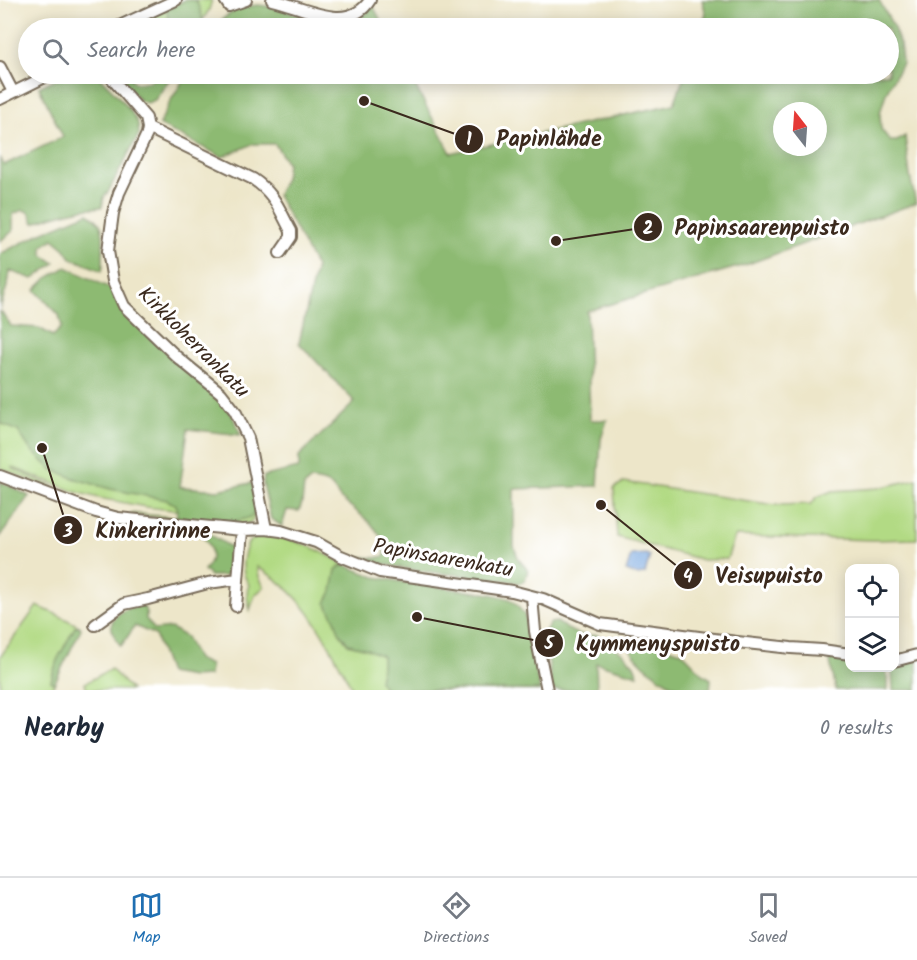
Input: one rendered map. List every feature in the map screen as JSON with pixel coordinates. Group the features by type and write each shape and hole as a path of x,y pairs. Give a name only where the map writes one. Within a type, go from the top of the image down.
{"street":[{"path":"137,18 176,0"},
{"path":"227,3 246,0"},
{"path":"272,0 338,18 357,13 370,0"},
{"path":"0,67 13,92"},
{"path":"0,99 30,84"},
{"path":"116,84 147,123 253,179 271,194 291,231 291,237 280,253"},
{"name":"Kirkkoherrankatu","path":"147,123 147,134 119,193 113,213 108,251 113,281 124,306 177,357 221,393 235,411 248,438 266,529"},
{"name":"Papinsaarenkatu","path":"0,476 107,516 242,530 281,531 316,542 341,556 380,572 512,591 543,599 600,624 845,653"},
{"path":"236,606 242,530"},
{"path":"95,625 124,604 208,583 238,579"},
{"path":"532,597 535,631 547,690"},
{"path":"899,660 917,655"}],"green space":[{"path":"185,0 212,0 204,18 148,18"},
{"path":"185,0 196,0 202,18 168,18 167,9"},
{"path":"702,0 879,0 889,18 705,18 706,14"},
{"path":"257,5 272,7 311,18 224,18 244,7"},
{"path":"373,6 380,18 358,18 361,17"},
{"path":"899,42 902,63 899,69"},
{"path":"45,84 106,84 135,118 139,134 104,197 102,207 67,212 34,223 29,212 23,210 13,214 13,231 0,241 0,158 4,165 63,137 39,87"},
{"path":"126,84 166,84 155,100 147,103 139,100"},
{"path":"181,84 414,84 451,153 674,104 681,84 891,84 880,113 881,129 890,141 897,141 905,136 916,203 748,264 587,311 590,420 607,420 601,439 598,486 514,489 514,547 519,560 528,570 525,580 520,583 399,567 360,557 385,556 381,538 370,523 341,499 331,486 323,482 311,480 304,486 299,511 287,510 282,526 271,519 263,484 264,476 299,468 299,456 355,402 299,343 316,267 277,195 285,178 287,163 275,144 253,144 222,157 159,125"},
{"path":"88,213 98,221 103,235 102,271 71,258 65,249 53,239 42,247 43,255 55,263 33,279 10,271 0,310 0,254"},
{"path":"66,267 110,288 129,318 224,403 241,435 188,429 180,487 218,490 252,483 256,511 242,520 231,521 176,516 178,510 176,505 167,500 110,489 51,469 30,449 18,431 0,423 0,310 11,326 39,328 53,336 62,327 59,315 35,290 47,278"},
{"path":"0,403 149,484 218,490 252,483 256,504 255,516 246,524 237,525 133,515 130,513 231,522 245,518 146,507 99,498 76,492 11,467 54,487 47,487 0,468"},
{"path":"917,479 917,539 735,536 727,559 703,560 617,537 614,488 624,482 775,505 811,504 817,497 832,491 878,488"},
{"path":"0,481 29,496 0,537"},
{"path":"199,534 211,535 232,548 233,570 224,576 210,576 204,570 210,561 211,551 207,542"},
{"path":"258,536 293,540 337,560 347,566 341,566 538,690 353,690 325,638 303,605 290,591 257,567 264,587 255,595 250,610 247,594 249,585 244,575 243,559 248,543"},
{"path":"341,566 347,566 375,577 491,594 510,599 525,616 540,690 385,690 379,680 382,656 348,644 339,632 326,603 332,591 336,570"},
{"path":"142,605 146,611 146,619 155,630 171,628 186,637 197,659 210,665 209,676 192,677 169,673 155,635 135,626 121,646 114,634 113,621 125,610"},
{"path":"37,606 79,626 75,627 53,673 51,681 54,684 51,690 0,690 0,657"},
{"path":"557,622 581,635 597,635 624,654 634,665 638,675 596,663 597,690 552,690 545,632 550,623"},
{"path":"79,626 80,631 54,684 51,681 57,660 75,627"},
{"path":"651,639 682,652 704,675 711,679 710,690 685,690 661,678 645,666 628,645 633,640"},
{"path":"829,657 845,658 845,672 885,672 887,674 887,690 836,690"},
{"path":"917,659 917,690 893,690 892,672 899,672 899,664"},
{"path":"111,669 131,690 87,690 85,683"}],"water":[{"path":"631,555 650,556 645,574 637,575 626,571"}],"place":[{"name":"Papinlähde","path":"364,101"},
{"name":"Papinsaarenpuisto","path":"556,241"},
{"name":"Kinkeririnne","path":"42,448"},
{"name":"Veisupuisto","path":"601,505"},
{"name":"Kymmenyspuisto","path":"417,617"}]}
